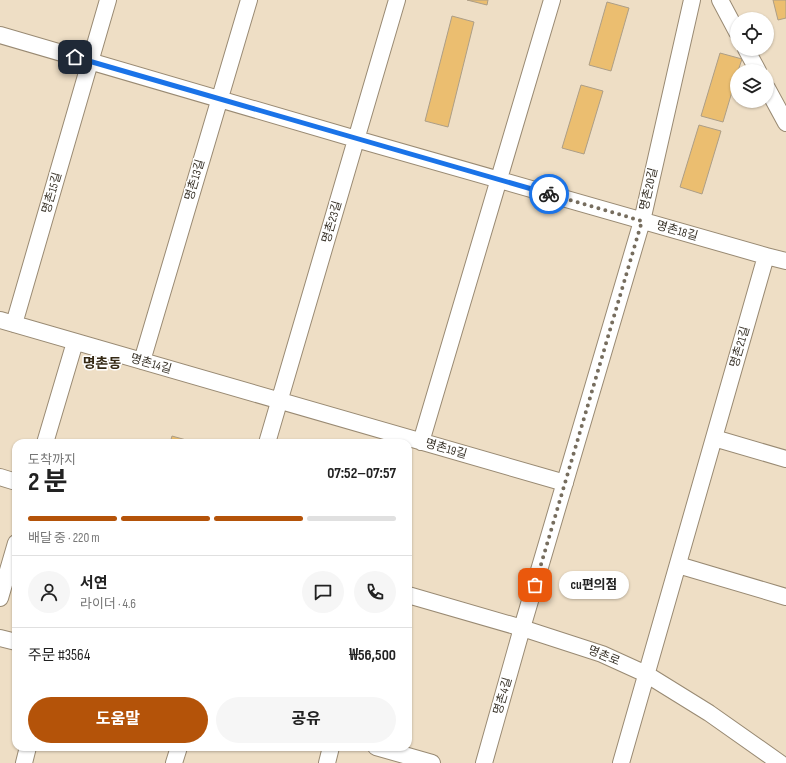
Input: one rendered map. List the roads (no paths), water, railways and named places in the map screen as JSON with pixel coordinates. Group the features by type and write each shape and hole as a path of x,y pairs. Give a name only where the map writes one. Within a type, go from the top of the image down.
{"street":[{"name":"명촌15길","path":"7,322 90,62 108,0"},
{"name":"명촌13길","path":"142,361 249,0"},
{"name":"명촌23길","path":"268,439 397,0"},
{"path":"421,442 552,0"},
{"name":"명촌20길","path":"522,628 642,221 692,0"},
{"path":"720,0 730,19"},
{"path":"0,35 356,139"},
{"path":"774,101 786,123"},
{"name":"명촌18길","path":"356,139 786,261"},
{"name":"명촌21길","path":"621,763 766,256"},
{"name":"명촌14길","path":"7,322 280,401"},
{"path":"46,439 75,342"},
{"name":"명촌19길","path":"280,401 411,439"},
{"path":"714,438 786,459"},
{"name":"명촌19길","path":"412,439 565,483"},
{"path":"0,477 12,481"},
{"path":"0,598 12,557"},
{"path":"678,565 786,597"},
{"name":"명촌로","path":"412,596 522,628 602,654 646,674 709,713 780,763"},
{"name":"명촌4길","path":"484,763 522,628"},
{"path":"0,638 12,641"},
{"path":"24,763 27,751"},
{"path":"174,763 178,751"},
{"path":"327,763 330,751"},
{"path":"390,751 432,763"}],"place":[{"name":"cu편의점","path":"535,585"}],"district":[{"name":"명촌동","path":"102,363"}]}
